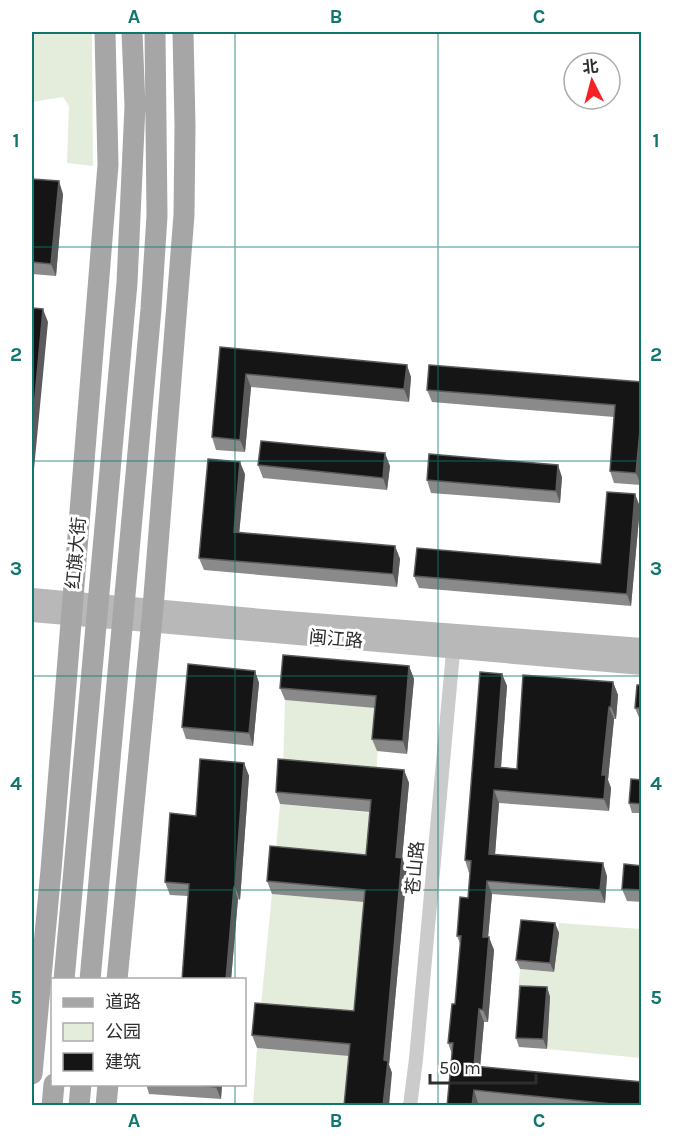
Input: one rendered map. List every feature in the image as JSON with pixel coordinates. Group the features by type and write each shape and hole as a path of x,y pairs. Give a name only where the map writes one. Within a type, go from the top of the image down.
{"main road":[{"name":"红旗大街","path":"32,1074 108,165 105,32"},
{"name":"红旗大街","path":"64,978 127,283 135,106 132,32"},
{"path":"90,978 151,309 157,216 155,32"},
{"path":"117,978 152,615 184,215 183,32"},
{"name":"闽江路","path":"32,598 72,609"},
{"name":"闽江路","path":"32,612 72,609 152,615 454,641 642,664"},
{"name":"闽江路","path":"454,641 642,648"},
{"path":"52,1106 54,1086"},
{"path":"79,1106 81,1086"},
{"path":"106,1106 108,1086"}],"street":[{"name":"苍山路","path":"410,1106 454,641"}],"green space":[{"path":"32,32 92,32 93,166 67,163 69,106 63,97 32,102"},
{"path":"285,700 380,708 376,780 283,772"},
{"path":"280,804 375,813 372,855 275,859"},
{"path":"272,894 370,902 359,1024 260,1015"},
{"path":"559,923 641,929 641,1058 547,1049 550,997 523,995 518,992 520,969 554,972"},
{"path":"257,1048 354,1056 350,1105 253,1106"}],"building":[{"path":"32,179 59,181 51,264 32,262"},
{"path":"32,308 43,309 32,430"},
{"path":"220,347 407,365 404,389 246,374 240,440 212,437"},
{"path":"429,365 642,382 636,473 610,471 615,405 427,390"},
{"path":"261,441 385,453 383,478 258,465"},
{"path":"429,454 558,465 556,491 427,480"},
{"path":"208,459 240,462 234,532 395,546 393,574 199,558"},
{"path":"607,492 635,494 627,594 414,576 417,548 601,564"},
{"path":"283,655 409,666 403,741 372,739 376,696 280,688"},
{"path":"188,664 255,671 249,733 182,727"},
{"path":"480,672 502,674 495,767 517,769 523,675 613,682 602,775 606,775 604,799 494,790 489,854 603,863 600,890 487,881 483,937 489,937 483,1010 479,1009 474,1066 642,1082 642,1106 474,1090 472,1106 447,1106 453,1043 448,1043 452,1004 455,1004 461,936 457,936 460,897 468,898 471,861 465,860"},
{"path":"637,685 642,685 642,708 635,708"},
{"path":"200,759 244,763 226,978 182,978 189,884 165,882 170,813 196,816"},
{"path":"278,759 404,770 396,857 402,858 384,1060 388,1061 383,1106 344,1106 350,1044 252,1035 255,1003 354,1011 365,890 267,881 270,846 366,855 371,800 276,792"},
{"path":"631,779 642,780 642,804 629,803"},
{"path":"624,864 642,866 642,890 622,889"},
{"path":"521,920 555,923 550,963 516,960"},
{"path":"520,986 547,987 543,1039 516,1038"}]}
